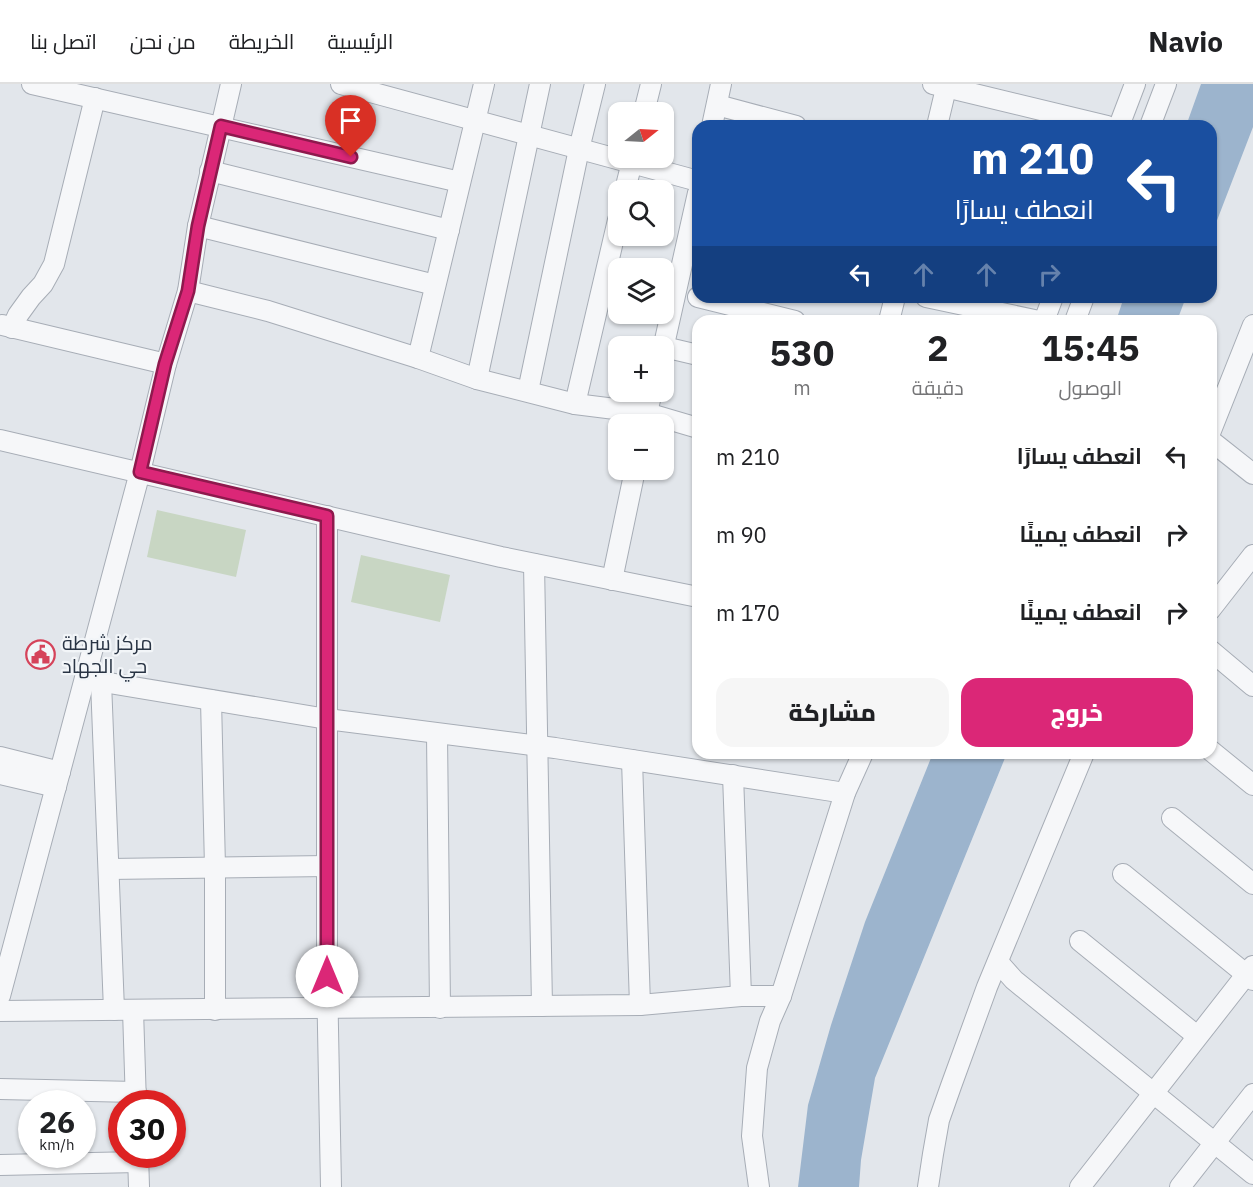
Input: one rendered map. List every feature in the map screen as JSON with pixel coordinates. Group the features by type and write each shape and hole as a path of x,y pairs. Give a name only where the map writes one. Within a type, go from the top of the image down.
{"street":[{"path":"32,84 107,95 221,126 460,182"},
{"path":"0,996 58,779 93,680 165,364 188,291 198,226 231,84"},
{"path":"342,84 608,155"},
{"path":"417,358 484,84"},
{"path":"477,379 540,84"},
{"path":"528,391 595,84"},
{"path":"646,102 651,84"},
{"path":"713,120 722,84"},
{"path":"1121,120 1136,84"},
{"path":"1152,120 1166,84"},
{"path":"938,120 942,85 1083,120"},
{"path":"6,326 43,284 54,264 107,95"},
{"path":"717,105 773,120"},
{"path":"657,168 692,179"},
{"path":"210,171 449,230"},
{"path":"198,226 435,285"},
{"path":"666,336 676,291 692,241"},
{"path":"575,404 612,246"},
{"path":"188,291 268,312 477,379 622,414"},
{"path":"676,291 692,295"},
{"path":"722,303 771,315"},
{"path":"954,303 1011,315"},
{"path":"1217,415 1253,325"},
{"path":"6,326 165,364"},
{"path":"674,350 692,354"},
{"path":"674,424 692,427"},
{"path":"0,440 534,564 692,596"},
{"path":"1217,446 1253,474"},
{"path":"612,580 633,480"},
{"path":"327,516 327,1009 331,1187"},
{"path":"1217,604 1246,579 1253,555"},
{"path":"534,564 542,1006"},
{"path":"1217,656 1253,686"},
{"path":"93,680 327,719 537,746 845,793"},
{"path":"93,680 109,869 135,1090"},
{"path":"212,700 215,1010"},
{"path":"437,734 440,1008"},
{"path":"1217,756 1253,785"},
{"path":"0,757 58,779"},
{"path":"759,1187 752,1136 757,1068 770,1021 781,996 845,793 860,759"},
{"path":"928,1187 939,1120 998,962 1082,759"},
{"path":"632,760 640,1005"},
{"path":"0,774 58,779"},
{"path":"732,776 741,996"},
{"path":"1172,818 1253,884"},
{"path":"109,869 327,866"},
{"path":"1080,1187 1197,1036 1251,974 1123,874"},
{"path":"1080,941 1197,1036"},
{"path":"998,962 1014,980 1253,1174"},
{"path":"0,1011 640,1005 741,996 781,996"},
{"path":"0,1089 108,1096"},
{"path":"1180,1187 1253,1094"},
{"path":"0,1165 108,1160"},
{"path":"138,1168 139,1187"}],"green space":[{"path":"157,510 246,530 236,577 147,557"},
{"path":"361,555 450,575 440,622 351,602"}],"water":[{"path":"1201,84 1253,84 1253,127 1217,220 1217,120 1188,120"},
{"path":"1122,303 1184,303 1179,315 1118,315"},
{"path":"931,759 1005,759 875,1078 861,1160 859,1187 798,1187 808,1105 831,1025 865,922"}],"place":[{"name":"مركز شرطة حي الجهاد","path":"41,654"}],"route":[{"path":"327,976 327,516 140,472 165,364 188,291 198,226 221,126 351,157"}]}
